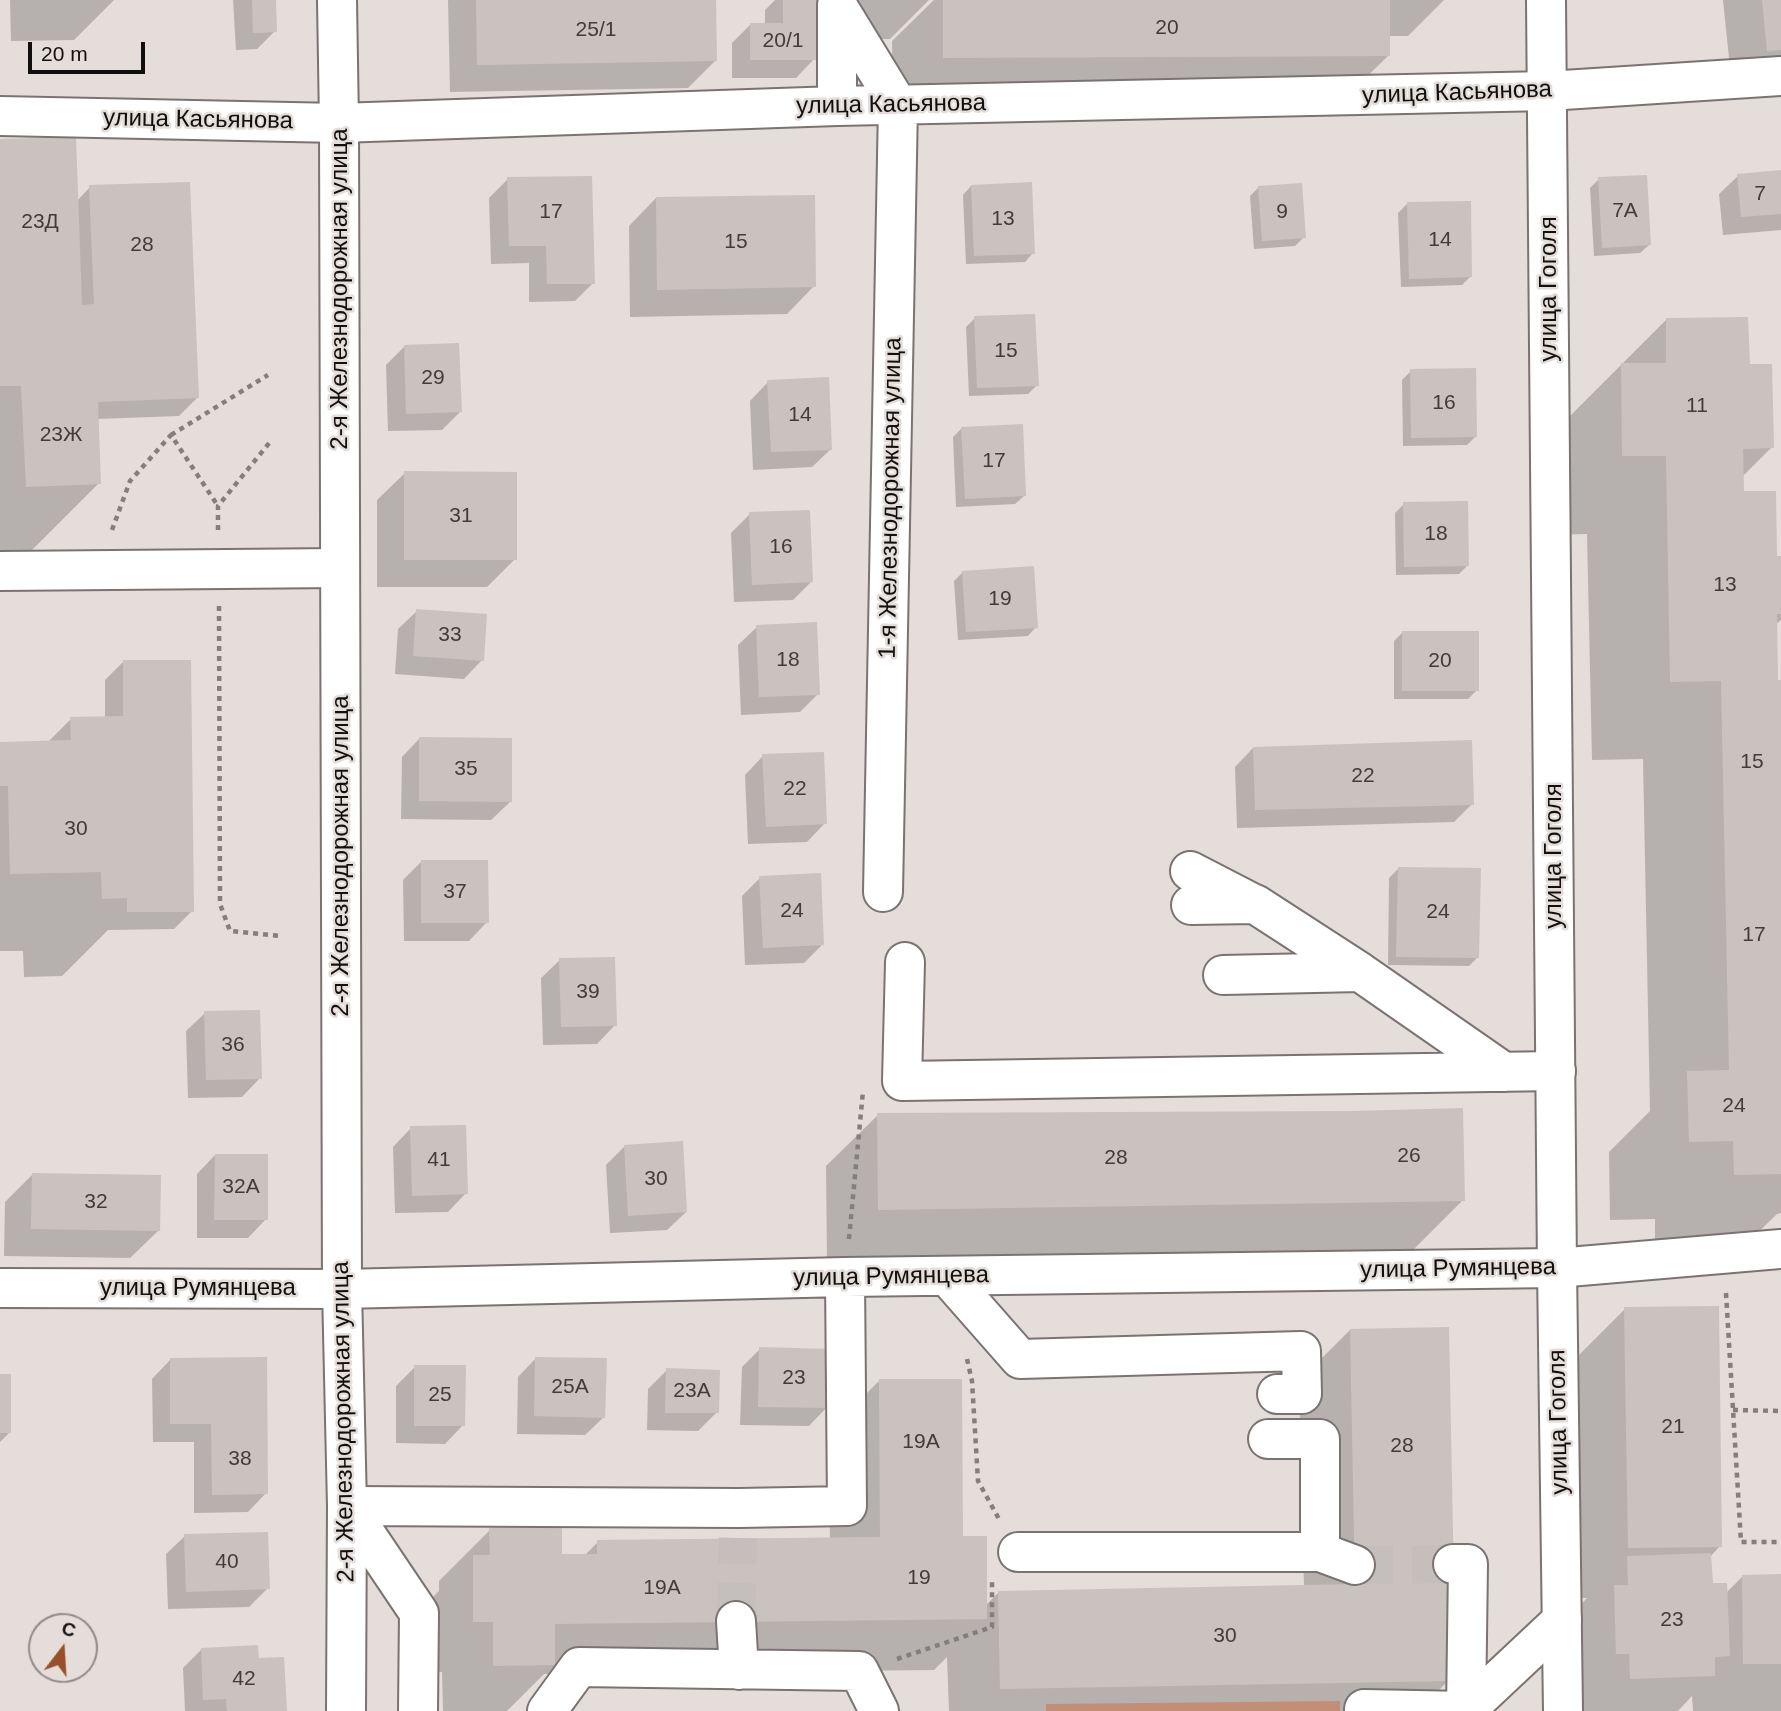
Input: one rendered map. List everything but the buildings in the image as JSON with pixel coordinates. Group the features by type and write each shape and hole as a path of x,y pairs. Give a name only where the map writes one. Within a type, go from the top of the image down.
{"street":[{"name":"2-я Железнодорожная улица","path":"337,0 346,1711"},
{"name":"улица Гоголя","path":"1546,0 1563,1711"},
{"path":"836,3 898,105"},
{"path":"836,3 837,106"},
{"name":"улица Касьянова","path":"0,116 339,123 837,106 1548,91 1781,76"},
{"name":"1-я Железнодорожная улица","path":"883,892 898,105"},
{"path":"0,571 340,568"},
{"path":"1191,888 1255,904 1360,972 1504,1072"},
{"path":"905,962 902,1081 1556,1071"},
{"path":"1223,975 1360,972"},
{"name":"улица Румянцева","path":"0,1288 342,1289 845,1277 1557,1268 1781,1249"},
{"path":"947,1276 1020,1359 1300,1351 1301,1394 1277,1394"},
{"path":"347,1506 738,1523 847,1506 845,1277"},
{"path":"1018,1552 1337,1559 1320,1439 1268,1438"},
{"path":"347,1506 419,1613 418,1711"},
{"path":"1453,1564 1468,1564 1466,1711"},
{"path":"1364,1709 1466,1711 1562,1620"},
{"path":"736,1621 739,1670"},
{"path":"547,1711 579,1667 859,1671 879,1711"}],"path":[{"path":"111,531 130,481 171,435 268,375"},
{"path":"171,435 218,506 220,904 230,931 281,936"},
{"path":"218,506 270,442"},
{"path":"1724,1254 1741,1542 1781,1542"},
{"path":"859,1671 992,1627 992,1567 1018,1552 978,1481 972,1381"},
{"path":"1733,1410 1781,1411"}],"shaded area":[{"path":"1340,1701 1340,1711 1046,1711 1046,1704"}],"tunnel":[{"path":"736,1621 738,1538"},
{"path":"1355,1565 1453,1564"}]}
